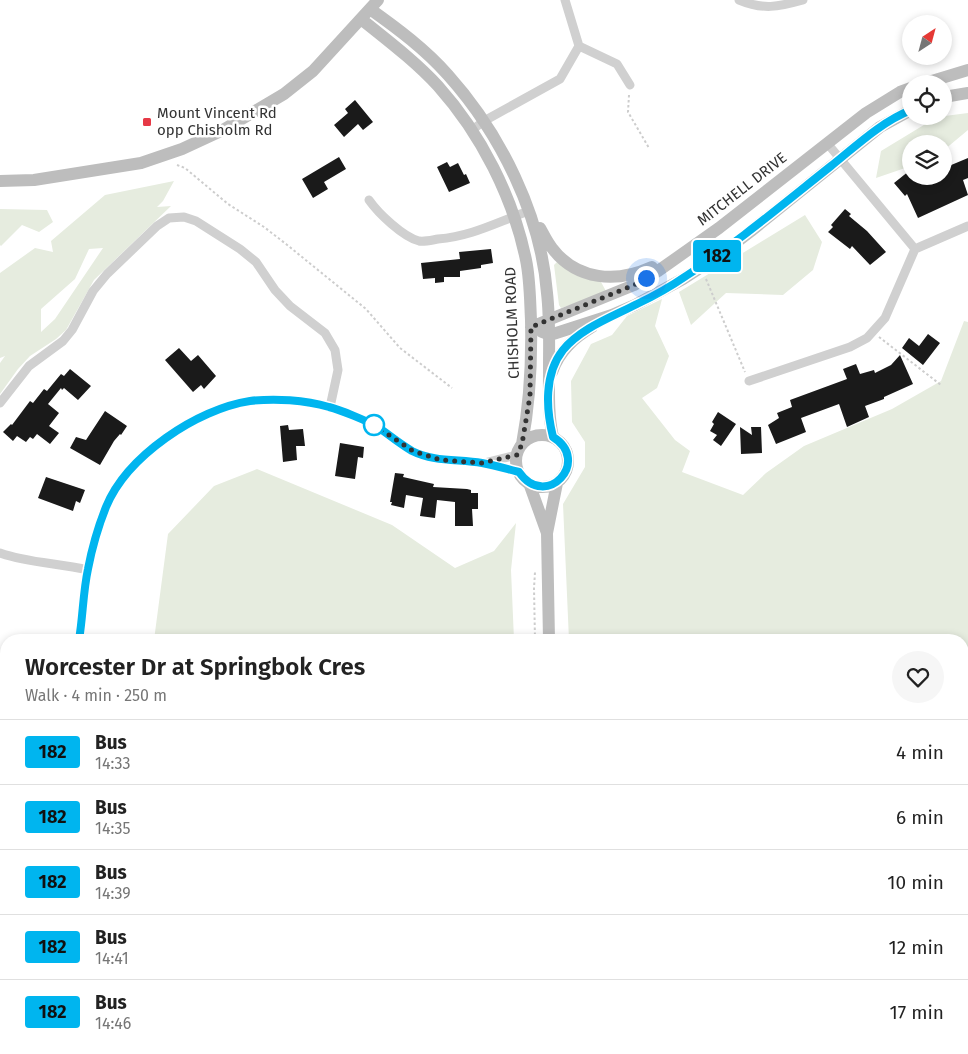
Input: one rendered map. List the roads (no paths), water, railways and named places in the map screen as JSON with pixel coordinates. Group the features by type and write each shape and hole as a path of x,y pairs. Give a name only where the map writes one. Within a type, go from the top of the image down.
{"main road":[{"path":"0,180 34,180 141,163 182,149 223,130 284,94 313,71 374,4 448,74 484,121 500,148 529,211 552,248 565,262 580,271 596,276 628,276 640,273 686,253"},
{"name":"CHISHOLM ROAD","path":"361,19 417,66 457,108 488,157 514,216 527,262 530,286 530,396 520,449"},
{"path":"952,75 968,70"},
{"name":"MITCHELL DRIVE","path":"531,327 549,318 634,285 686,253 866,113 902,91"},
{"path":"952,96 968,93"},
{"path":"549,381 558,358 564,349 582,333 612,315 661,292 717,257 880,128 902,115"},
{"path":"529,211 543,263 549,318 549,410 553,437"},
{"path":"531,327 550,336 612,315"},
{"path":"547,533 529,483 519,472 516,464 520,449 529,438 537,435 553,437 564,446 568,459 566,472 557,483 547,533 549,634"},
{"path":"529,483 543,487 557,483"}],"street":[{"path":"472,130 484,121 560,79 579,46 565,0"},
{"path":"739,0 758,6 774,7 803,0"},
{"path":"579,46 617,64 630,85"},
{"path":"827,143 915,249"},
{"path":"369,200 386,219 419,241 459,237 529,211"},
{"path":"0,402 29,366 63,340 72,330 93,291 107,274 157,226 169,218 184,217 196,221 240,249 256,262 275,290 290,306 325,333 336,350 338,370 330,407"},
{"path":"749,382 850,347 873,333 885,318 915,249 968,226"},
{"path":"80,634 88,570 107,505 126,476 147,453 170,436 221,408 251,401 291,400 330,407 375,426 413,451 441,460 482,463 519,472"},
{"path":"482,463 520,449"},
{"path":"0,553 33,562 72,566 88,570"}],"place":[{"name":"Mount Vincent Rd opp Chisholm Rd","path":"147,122"}]}
